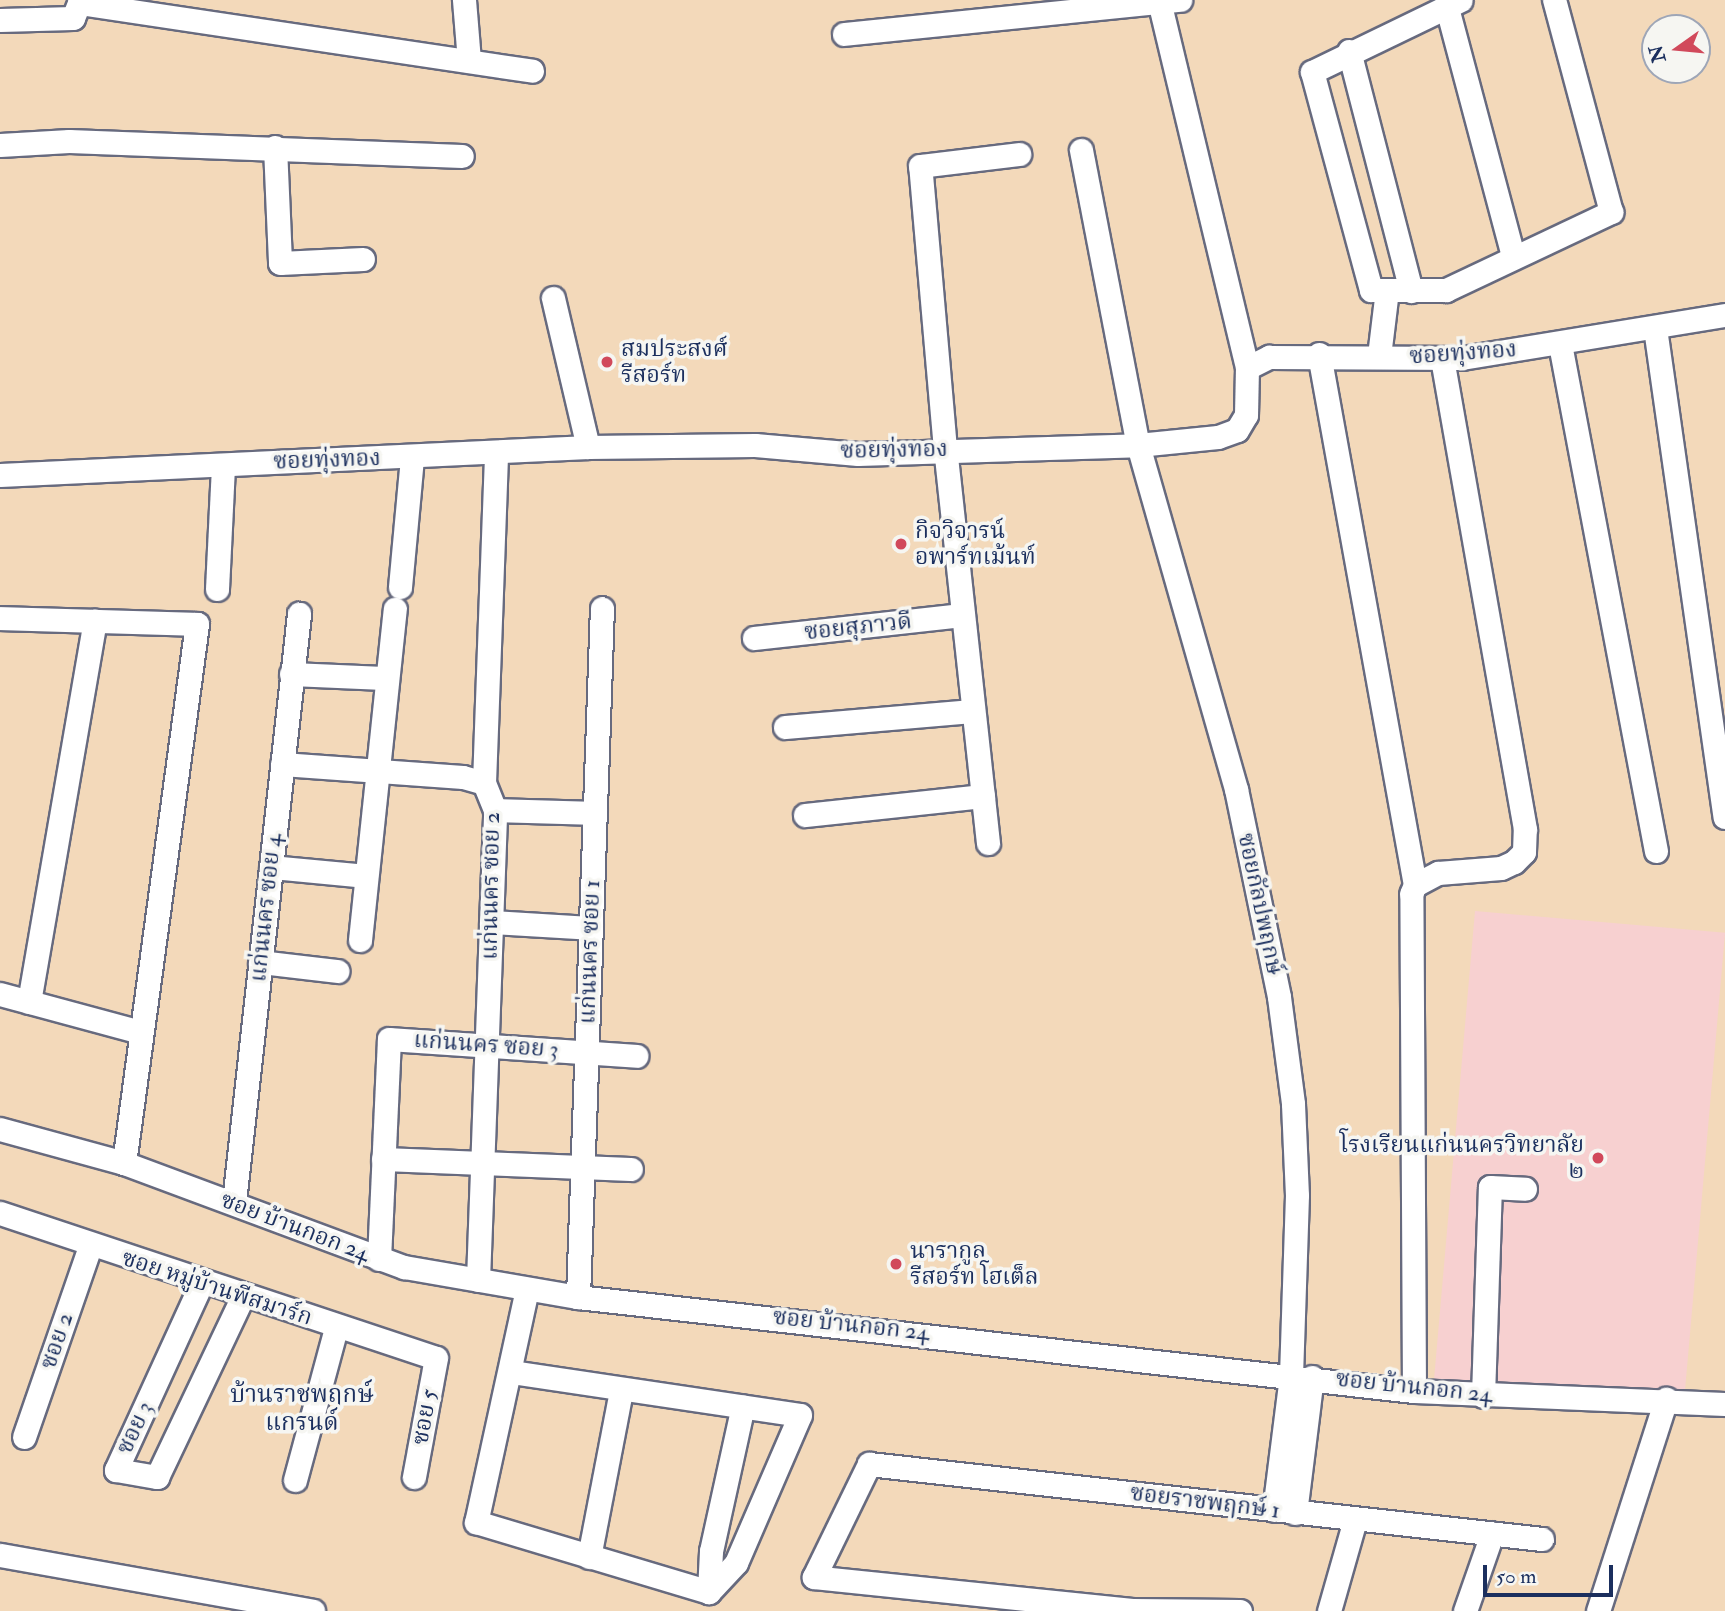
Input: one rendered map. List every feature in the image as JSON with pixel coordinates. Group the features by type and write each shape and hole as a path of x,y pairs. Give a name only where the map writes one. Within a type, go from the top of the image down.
{"street":[{"path":"464,0 469,61"},
{"path":"1513,256 1454,2 1349,51 1312,72 1371,290 1446,290 1513,256 1611,212 1554,0"},
{"path":"844,34 1049,7 1170,2 1247,368"},
{"path":"0,20 72,18 79,3 532,71"},
{"path":"1349,51 1411,291"},
{"path":"0,145 69,141 462,156"},
{"path":"275,147 280,263 363,259"},
{"name":"ซอยกัลปพฤกษ์","path":"1081,150 1138,445 1236,789 1279,997 1293,1104 1302,1376 1285,1511"},
{"path":"988,843 945,449 920,166 1018,154"},
{"path":"1379,356 1387,290"},
{"path":"553,298 588,447"},
{"name":"ซอยทุ่งทอง","path":"0,475 588,447 755,445 858,454 945,449 1138,445 1218,437 1237,430 1246,415 1247,368 1269,357 1319,354 1443,359 1560,344 1725,315"},
{"path":"1655,328 1725,817"},
{"path":"1560,344 1656,851"},
{"path":"1319,354 1415,885 1409,1069 1414,1391"},
{"path":"1415,885 1438,873 1501,868 1524,852 1525,829 1443,359"},
{"name":"แก่นนคร ซอย 2","path":"478,1280 495,810 484,783 496,452"},
{"path":"360,940 384,678 398,598 412,457"},
{"path":"217,589 223,465"},
{"name":"แก่นนคร ซอย 1","path":"578,1297 602,608"},
{"name":"แก่นนคร ซอย 4","path":"234,1202 299,614"},
{"name":"ซอยสุภาวดี","path":"754,638 962,615"},
{"path":"0,618 197,624 124,1163"},
{"path":"29,1002 95,621"},
{"path":"291,674 384,678"},
{"path":"785,727 972,711"},
{"path":"282,764 463,777 484,783"},
{"path":"805,815 983,796"},
{"path":"495,810 595,813"},
{"path":"271,867 366,876"},
{"path":"491,922 591,928"},
{"path":"260,962 337,971"},
{"path":"0,994 141,1032"},
{"name":"แก่นนคร ซอย 3","path":"379,1259 389,1039 636,1056"},
{"name":"ซอย บ้านกอก 24","path":"1,1133 124,1163 234,1202 379,1259 527,1289 578,1297 1302,1376 1414,1391 1483,1396 1666,1399 1725,1404"},
{"path":"383,1159 631,1169"},
{"path":"1483,1396 1490,1187 1525,1189"},
{"name":"ซอย หมู่บ้านพีสมาร์ก","path":"0,1213 336,1328 436,1358"},
{"name":"ซอย 2","path":"24,1437 90,1246"},
{"name":"ซอย 3","path":"202,1282 116,1469 157,1477 243,1296"},
{"path":"527,1289 512,1372 476,1522 709,1592"},
{"path":"295,1480 336,1328"},
{"name":"ซอย 5","path":"414,1477 436,1358"},
{"path":"512,1372 621,1391 800,1415 736,1563 709,1592"},
{"path":"589,1557 621,1391"},
{"path":"1598,1611 1666,1399"},
{"path":"709,1592 711,1551 743,1406"},
{"name":"ซอยราชพฤกษ์ 1","path":"1241,1611 1132,1609 814,1577 869,1464 1542,1539"},
{"path":"1329,1611 1354,1520"},
{"path":"1465,1611 1492,1534"},
{"path":"0,1555 313,1611"}],"shaded area":[{"name":"โรงเรียนแก่นนครวิทยาลัย ๒","path":"1475,911 1725,933 1684,1401 1434,1379"}],"place":[{"name":"สมประสงศ์ รีสอร์ท","path":"607,362"},
{"name":"กิจวิจารน์ อพาร์ทเม้นท์","path":"901,544"},
{"name":"โรงเรียนแก่นนครวิทยาลัย ๒","path":"1598,1158"},
{"name":"นารากูล รีสอร์ท โฮเต็ล","path":"896,1264"}],"district":[{"name":"บ้านราชพฤกษ์ แกรนด์","path":"302,1409"}]}
